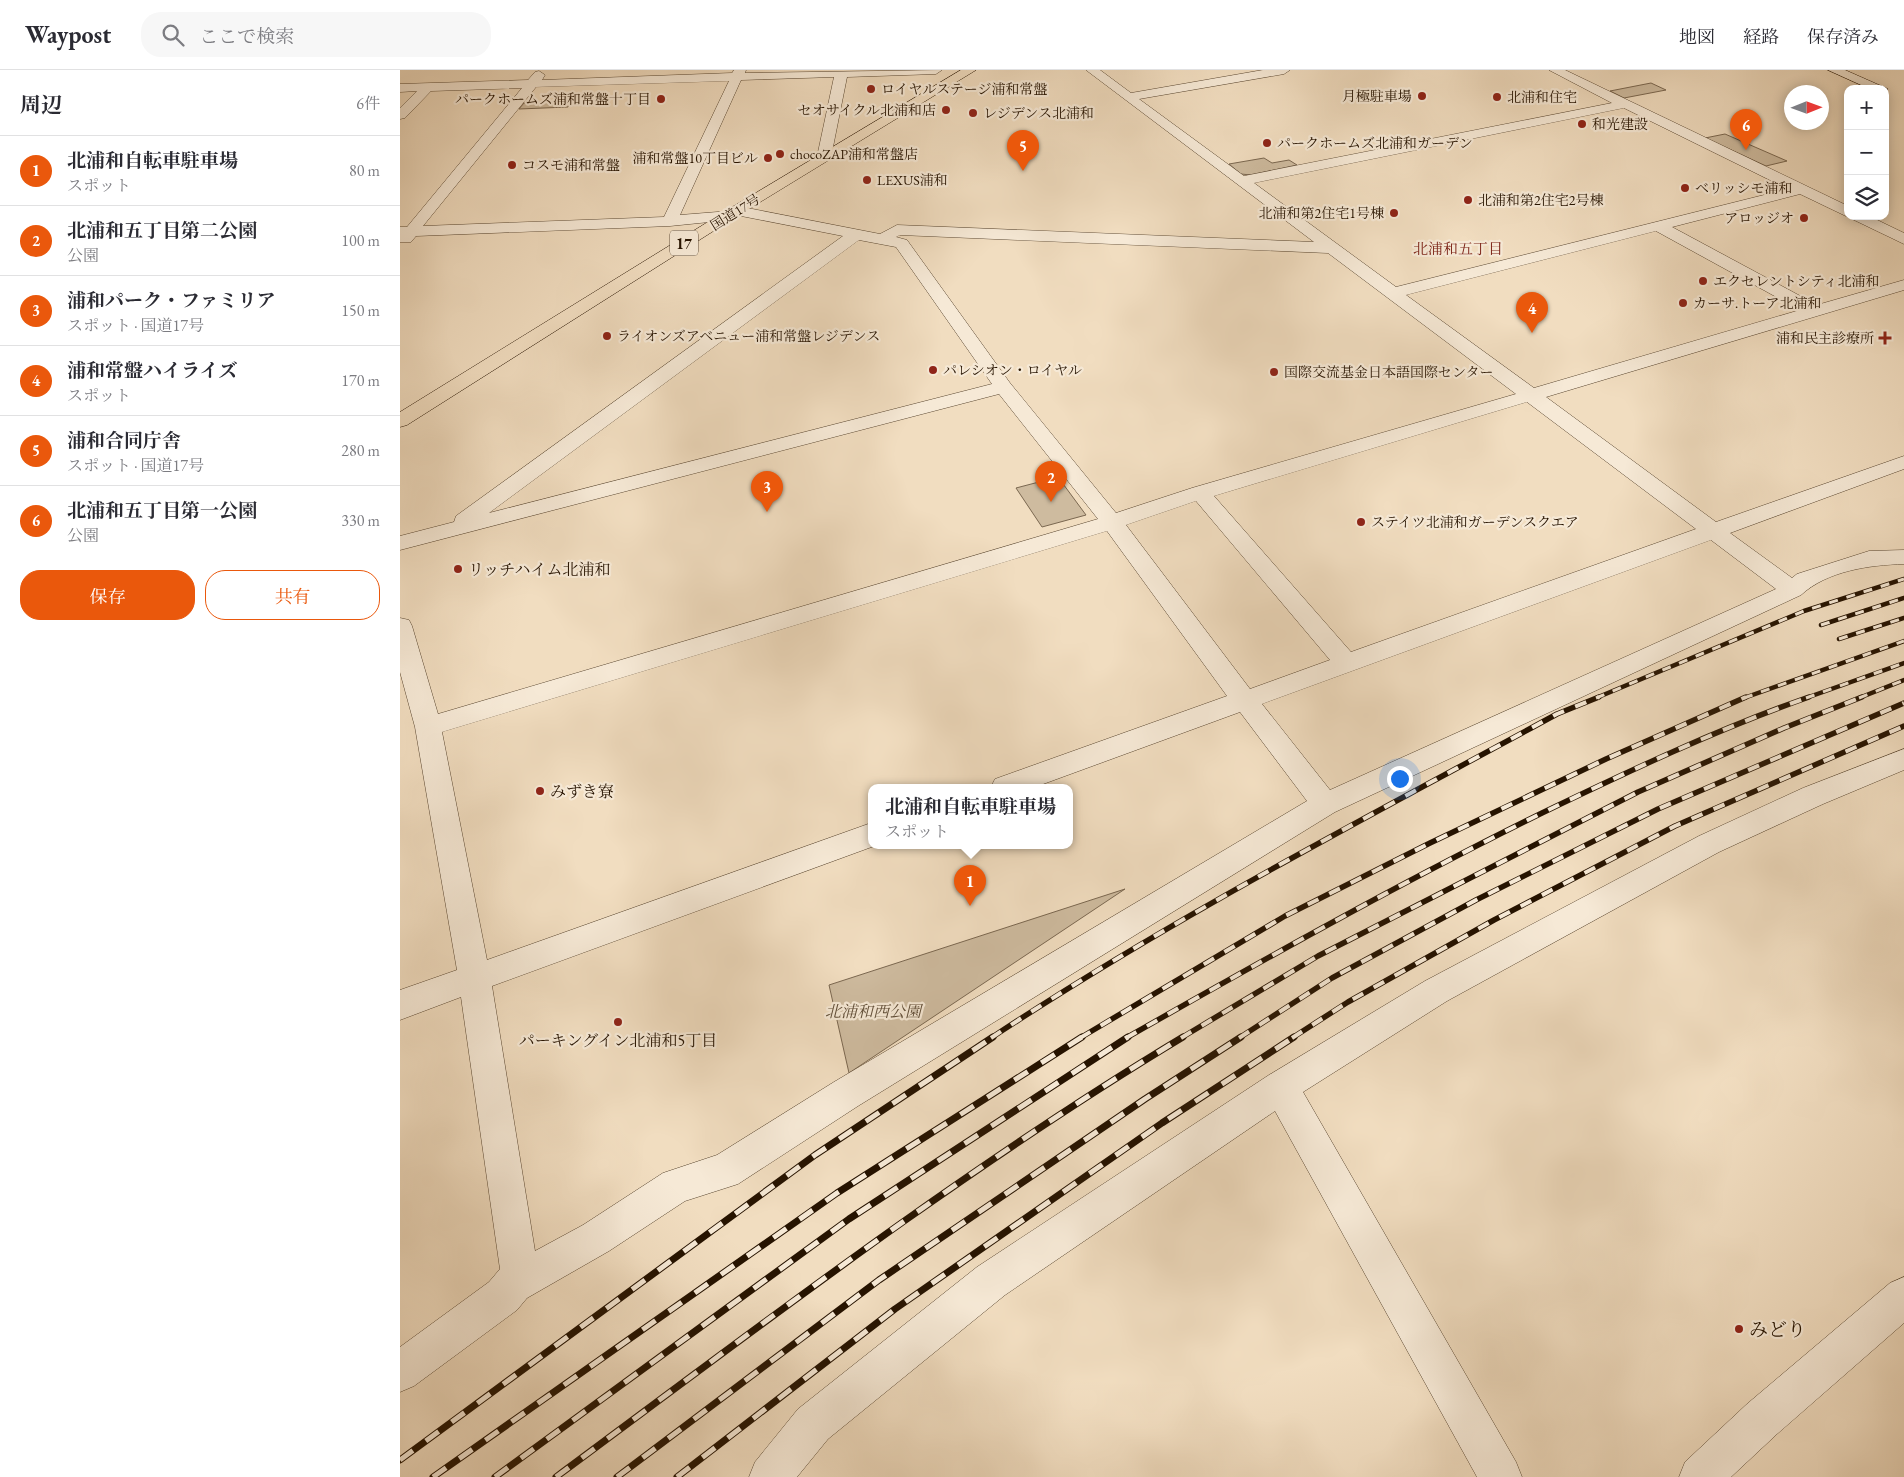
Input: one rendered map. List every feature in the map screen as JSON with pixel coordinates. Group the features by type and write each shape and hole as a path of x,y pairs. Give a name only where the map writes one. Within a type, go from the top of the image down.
{"highway":[{"name":"国道17号","path":"400,421 733,213 970,70"}],"street":[{"path":"400,245 406,232 543,70"},
{"path":"400,88 532,84 641,75 936,70"},
{"path":"1092,70 1793,590"},
{"path":"1128,97 1284,70"},
{"path":"1555,70 1844,210"},
{"path":"1834,70 1871,85"},
{"path":"824,157 842,72"},
{"path":"670,221 738,74"},
{"path":"400,115 428,87"},
{"path":"1242,181 1625,104"},
{"path":"1393,293 1800,190"},
{"path":"406,232 670,221 733,213 901,243 1003,387 1112,522 1245,702 1325,804"},
{"path":"1864,220 1904,239"},
{"path":"1881,228 1904,222"},
{"path":"1658,226 1815,311"},
{"path":"883,240 898,230 1332,248"},
{"path":"452,529 856,234"},
{"path":"428,727 1112,522 1200,493 1904,285"},
{"path":"400,543 1003,387"},
{"path":"1013,784 1245,702 1904,462"},
{"path":"1200,493 1347,664"},
{"path":"513,1284 596,1238 676,1186 725,1171 846,1094 1325,804 1793,590 1805,579 1869,558 1904,557"},
{"path":"400,626 428,727 474,977 516,1236 519,1269 513,1284 503,1296 400,1372"},
{"path":"770,1477 814,1424 991,1281 1281,1087 1436,991 1709,844 1813,796 1904,759"},
{"path":"400,1005 868,836"},
{"path":"1281,1087 1500,1477"},
{"path":"1700,1477 1762,1419 1904,1297"}],"green space":[{"path":"1651,83 1666,90 1624,98 1610,91"},
{"path":"572,101 568,107 519,109 524,103"},
{"path":"1725,134 1787,161 1766,166 1705,138"},
{"path":"1264,158 1272,163 1289,160 1297,165 1251,175 1241,174 1229,164"},
{"path":"1058,477 1086,515 1042,527 1016,488"},
{"name":"北浦和西公園","path":"1125,889 849,1073 829,985"}],"railway":[{"path":"1596,698 1804,611 1904,579"},
{"path":"1821,625 1904,598"},
{"path":"1839,639 1904,618"},
{"path":"1744,698 1904,641"},
{"path":"1806,698 1904,663"},
{"path":"1859,698 1904,680"},
{"path":"991,1038 1129,951 1270,870 1557,714 1599,697"},
{"path":"1080,1038 1285,916 1430,843 1606,759 1746,697"},
{"path":"1126,1038 1384,894 1542,813 1707,737 1809,697"},
{"path":"1181,1038 1318,956 1638,792 1784,728 1862,697"},
{"path":"1239,1038 1332,978 1476,900 1658,809 1904,703"},
{"path":"1292,1038 1348,1002 1494,920 1675,826 1904,726"},
{"path":"400,1460 815,1155 993,1037"},
{"path":"433,1477 837,1193 1082,1037"},
{"path":"495,1477 849,1219 1128,1037"},
{"path":"556,1477 942,1194 1021,1140 1183,1037"},
{"path":"617,1477 879,1280 1145,1099 1241,1037"},
{"path":"677,1477 895,1309 1162,1123 1294,1037"}],"place":[{"name":"ロイヤルステージ浦和常盤","path":"871,89"},
{"name":"月極駐車場","path":"1422,96"},
{"name":"北浦和住宅","path":"1497,97"},
{"name":"パークホームズ浦和常盤十丁目","path":"661,99"},
{"name":"セオサイクル北浦和店","path":"946,110"},
{"name":"レジデンス北浦和","path":"973,113"},
{"name":"和光建設","path":"1582,124"},
{"name":"パークホームズ北浦和ガーデン","path":"1267,143"},
{"name":"北浦和五丁目第一公園","path":"1746,150"},
{"name":"chocoZAP浦和常盤店","path":"780,154"},
{"name":"浦和常盤10丁目ビル","path":"768,158"},
{"name":"コスモ浦和常盤","path":"512,165"},
{"name":"浦和合同庁舎","path":"1023,171"},
{"name":"LEXUS浦和","path":"867,180"},
{"name":"ベリッシモ浦和","path":"1685,188"},
{"name":"北浦和第2住宅2号棟","path":"1468,200"},
{"name":"北浦和第2住宅1号棟","path":"1394,213"},
{"name":"アロッジオ","path":"1804,218"},
{"name":"エクセレントシティ北浦和","path":"1703,281"},
{"name":"カーサ.トーア北浦和","path":"1683,303"},
{"name":"浦和常盤ハイライズ","path":"1532,333"},
{"name":"ライオンズアベニュー浦和常盤レジデンス","path":"607,336"},
{"name":"浦和民主診療所","path":"1885,338"},
{"name":"パレシオン・ロイヤル","path":"933,370"},
{"name":"国際交流基金日本語国際センター","path":"1274,372"},
{"name":"北浦和五丁目第二公園","path":"1051,502"},
{"name":"浦和パーク・ファミリア","path":"767,512"},
{"name":"ステイツ北浦和ガーデンスクエア","path":"1361,522"},
{"name":"リッチハイム北浦和","path":"458,569"},
{"name":"みずき寮","path":"540,791"},
{"name":"北浦和自転車駐車場","path":"970,906"},
{"name":"パーキングイン北浦和5丁目","path":"618,1022"},
{"name":"みどり","path":"1739,1329"}],"district":[{"name":"北浦和五丁目","path":"1458,248"}]}
